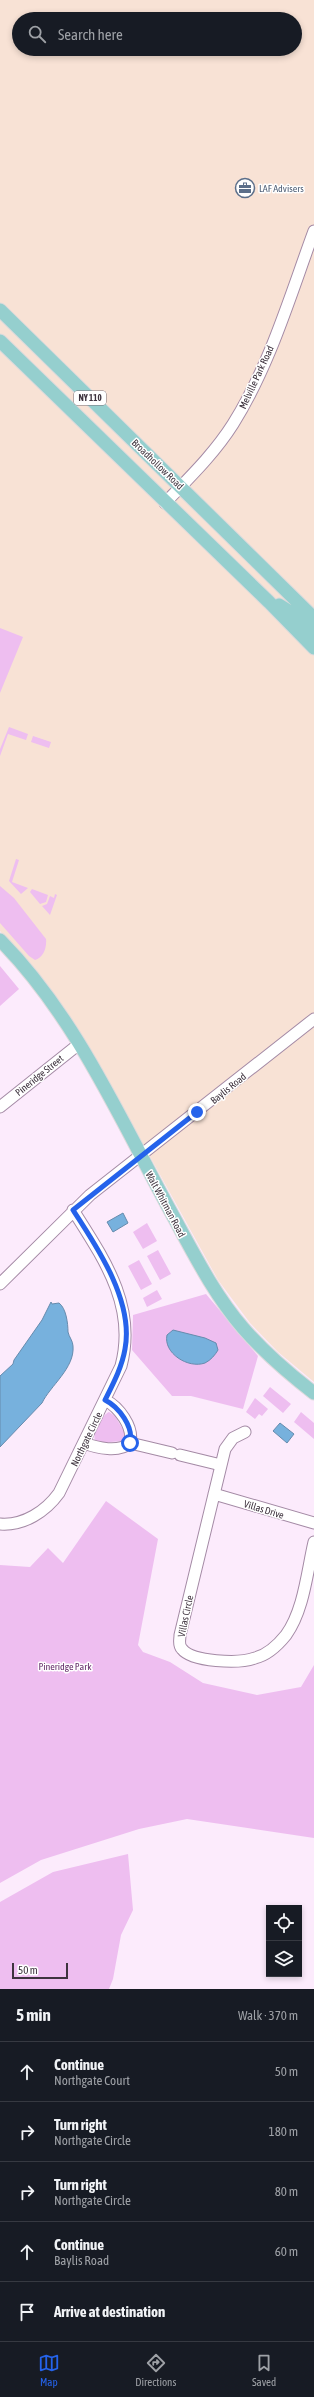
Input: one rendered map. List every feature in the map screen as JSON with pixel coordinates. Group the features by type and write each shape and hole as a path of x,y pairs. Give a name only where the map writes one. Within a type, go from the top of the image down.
{"main road":[{"name":"Broadhollow Road","path":"0,310 314,618"},
{"name":"NY 110","path":"0,341 165,503 269,602 314,648"},
{"path":"269,602 284,607 314,633"},
{"name":"Walt Whitman Road","path":"0,940 49,999 79,1044 107,1091 213,1287 242,1327 265,1352 314,1392"}],"street":[{"name":"Melville Park Road","path":"165,503 219,444 245,403 270,349 314,231"},
{"name":"Baylis Road","path":"141,1156 314,1019"},
{"name":"Pineridge Street","path":"0,1107 79,1044"},
{"path":"0,1284 73,1210 141,1156"},
{"name":"Northgate Circle","path":"0,1524 20,1522 33,1517 52,1503 60,1493 121,1366 126,1349 126,1322 118,1291 73,1210"},
{"path":"105,1400 113,1404 131,1431 130,1443"},
{"name":"Villas Circle","path":"245,1432 233,1438 225,1449 180,1635 179,1645 182,1650 189,1654 218,1661 241,1662 255,1658 276,1645 285,1636 296,1616 314,1542"},
{"path":"84,1443 94,1447 112,1448 123,1447 130,1443 221,1465"},
{"name":"Villas Drive","path":"214,1494 314,1523"}],"shaded area":[{"path":"0,0 314,0 314,1382 278,1352 250,1323 218,1280 110,1084 51,991 0,931"}],"green space":[{"path":"0,628 23,637 0,693"},
{"path":"9,727 28,734 26,740 8,734 0,756 0,749"},
{"path":"33,736 51,742 49,748 31,742"},
{"path":"16,859 19,860 12,882 28,888 21,894 9,881"},
{"path":"0,886 14,898 46,939 44,952 38,959 35,960 29,956 0,923"},
{"path":"32,889 48,895 46,902 40,904 30,892"},
{"path":"55,894 57,895 50,915 42,906 47,904 50,896 54,898"},
{"path":"0,966 19,989 0,1006"},
{"path":"147,1223 157,1241 143,1249 133,1232"},
{"path":"158,1250 171,1274 160,1280 147,1256"},
{"path":"139,1260 152,1284 141,1290 128,1266"},
{"path":"157,1290 162,1299 147,1307 143,1298"},
{"path":"206,1294 258,1356 243,1409 191,1396 172,1396 132,1350 133,1315"},
{"path":"270,1387 291,1404 283,1413 263,1396"},
{"path":"255,1398 268,1409 262,1416 259,1414 255,1419 246,1412"},
{"path":"109,1412 115,1416 125,1433 122,1441 100,1443 95,1440 94,1437 96,1429 101,1420"},
{"path":"301,1412 314,1423 314,1439 294,1422"},
{"name":"Pineridge Park","path":"106,1501 158,1539 138,1645 143,1652 170,1662 203,1683 257,1695 301,1687 314,1665 314,1838 187,1819 139,1829 41,1860 0,1883 0,1565 30,1567 48,1548 63,1563"},
{"path":"128,1854 133,1910 121,1935 113,1979 109,1989 0,1989 0,1902 53,1872"}],"water":[{"path":"123,1213 128,1223 113,1232 107,1222"},
{"path":"51,1302 52,1304 59,1303 65,1312 68,1332 73,1344 73,1354 66,1369 42,1403 0,1447 0,1376 13,1364 14,1360 42,1320"},
{"path":"173,1330 205,1338 216,1343 218,1350 213,1357 205,1363 191,1364 184,1362 169,1348 167,1335"},
{"path":"280,1423 294,1434 287,1443 273,1431"}],"place":[{"name":"LAF Advisers","path":"245,188"}],"route":[{"path":"130,1443 132,1437 131,1431 113,1404 105,1400 121,1366 126,1349 126,1322 122,1303 118,1291 73,1210 90,1195 150,1150 197,1112"}]}
